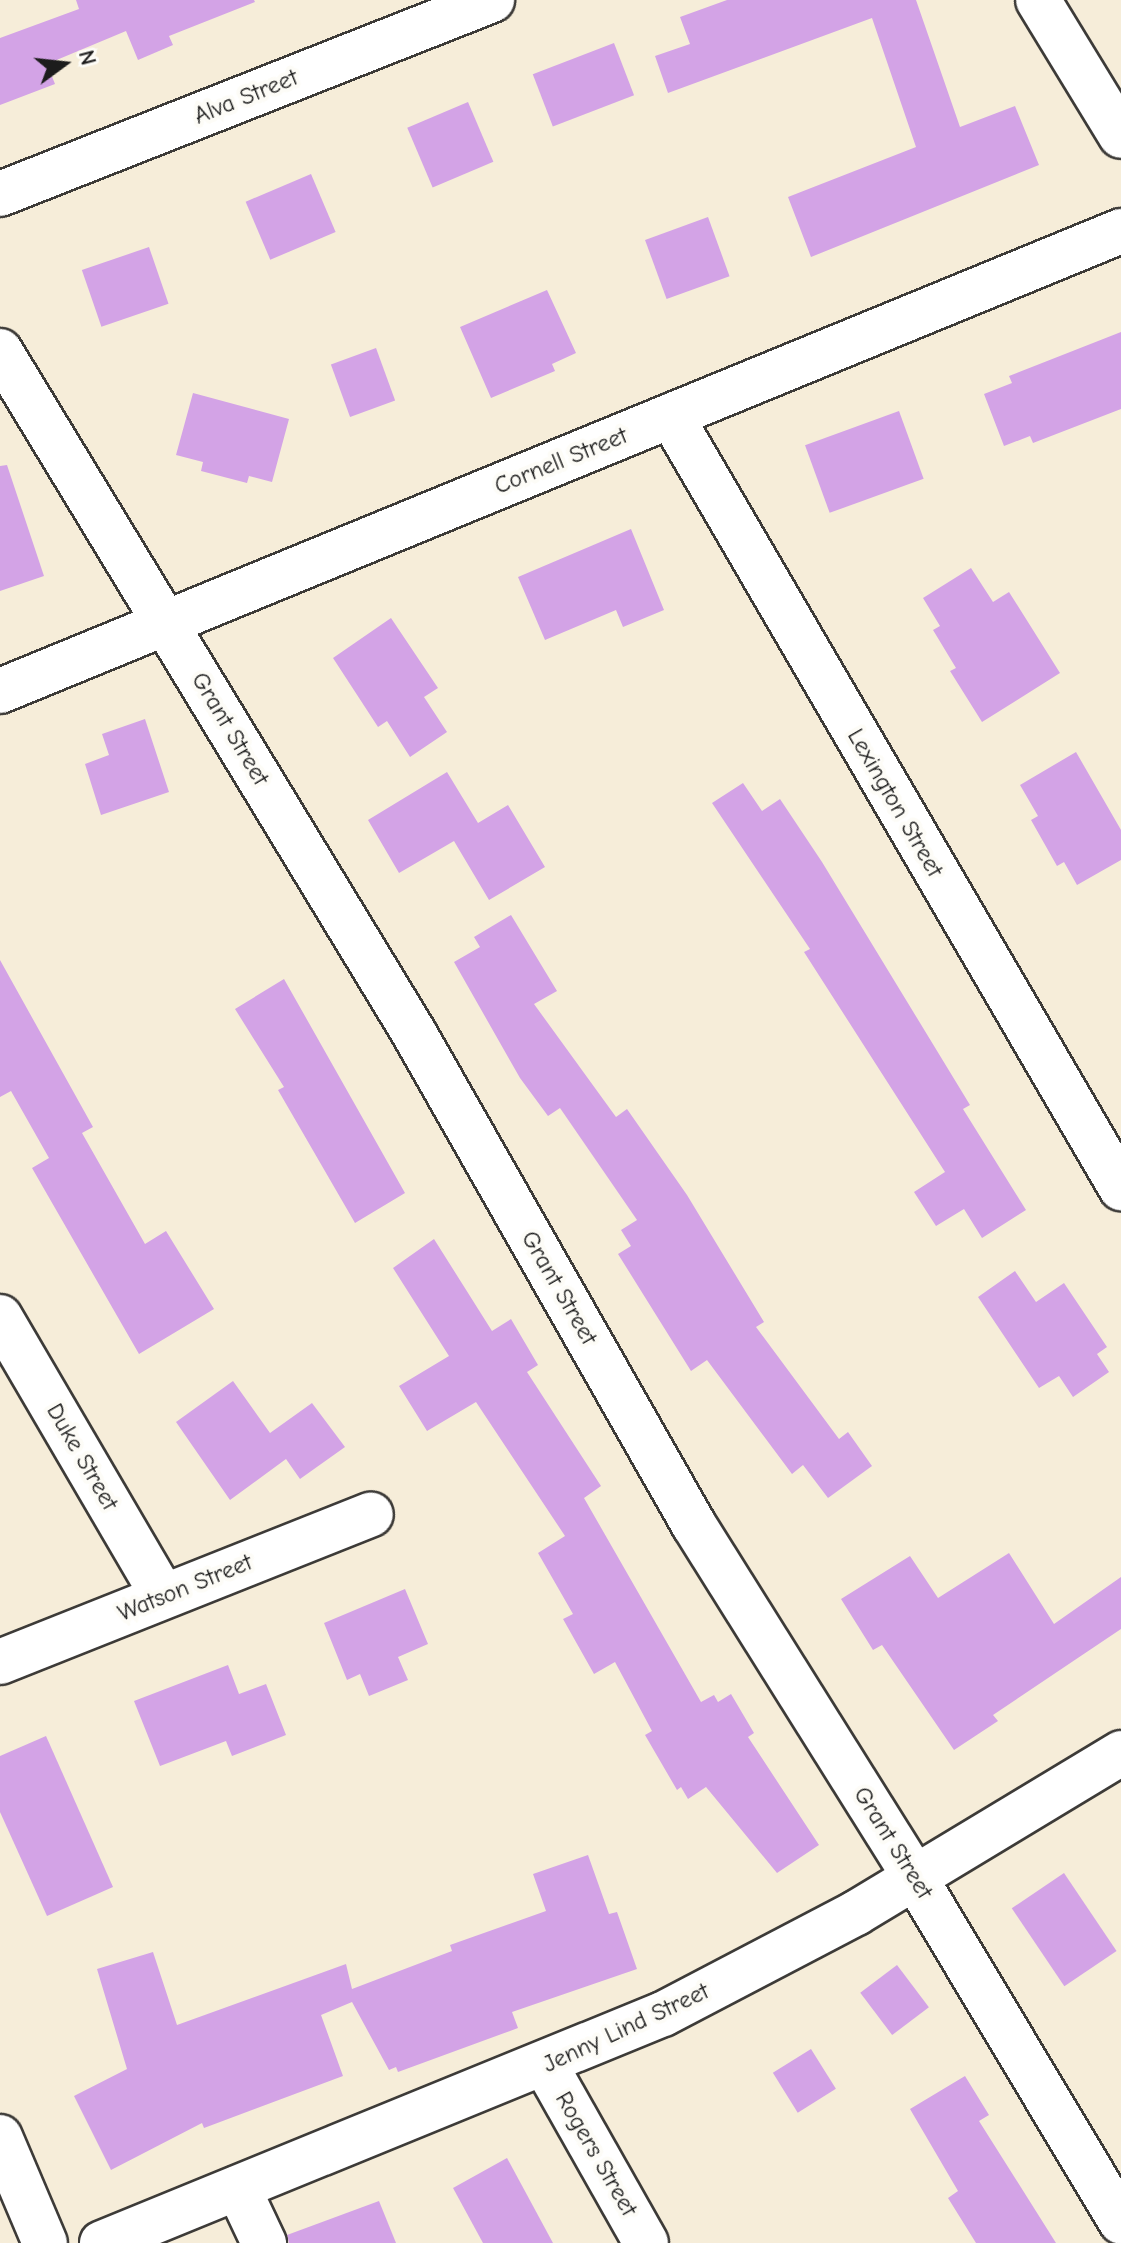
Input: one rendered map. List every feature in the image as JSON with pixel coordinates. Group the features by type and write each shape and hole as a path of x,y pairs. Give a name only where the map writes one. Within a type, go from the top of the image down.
{"street":[{"name":"Alva Street","path":"0,194 492,0"},
{"path":"1038,0 1121,136"},
{"name":"Cornell Street","path":"0,691 1121,231"},
{"name":"Grant Street","path":"0,351 414,1033 694,1525 914,1876 1121,2222"},
{"name":"Lexington Street","path":"671,416 1121,1188"},
{"name":"Duke Street","path":"0,1317 163,1596"},
{"name":"Watson Street","path":"0,1662 371,1514"},
{"name":"Jenny Lind Street","path":"102,2243 546,2066 773,1960 1121,1753"},
{"name":"Rogers Street","path":"546,2066 646,2243"},
{"path":"0,2137 45,2243"},
{"path":"238,2188 264,2243"}],"building":[{"path":"76,0 255,2 169,36 173,45 138,60 126,31 47,64 55,84 0,105 0,38 79,9"},
{"path":"727,0 916,0 960,127 1015,106 1039,165 811,257 788,197 916,147 872,18 668,93 655,56 690,44 680,17"},
{"path":"614,43 634,95 553,126 533,74"},
{"path":"468,102 493,162 433,188 407,128"},
{"path":"311,174 336,232 270,260 246,202"},
{"path":"708,217 730,276 667,299 645,240"},
{"path":"149,247 169,304 101,327 82,270"},
{"path":"547,290 576,353 552,364 555,371 491,398 460,327"},
{"path":"1121,332 1121,409 1033,443 1030,436 1004,446 984,394 1012,383 1009,376"},
{"path":"376,348 395,401 350,417 331,364"},
{"path":"193,393 289,419 272,482 249,476 247,483 201,471 203,462 176,455"},
{"path":"899,411 924,479 830,513 805,445"},
{"path":"7,465 44,576 0,591 0,466"},
{"path":"631,529 664,610 623,627 616,610 545,640 518,577"},
{"path":"971,568 993,602 1009,592 1060,673 982,722 950,671 956,668 933,630 940,626 923,598"},
{"path":"391,618 438,688 424,697 447,732 410,757 387,721 378,727 333,658"},
{"path":"145,719 169,792 101,815 85,764 109,755 102,734"},
{"path":"1076,752 1121,830 1121,860 1077,885 1064,862 1057,866 1031,820 1038,816 1020,785"},
{"path":"447,772 478,823 508,805 545,867 489,900 454,841 399,873 368,820"},
{"path":"743,783 762,811 780,799 822,862 970,1105 963,1109 1026,1210 982,1238 964,1209 936,1226 914,1192 945,1172 804,952 810,949 712,803"},
{"path":"511,915 557,991 534,1004 616,1117 627,1109 687,1195 764,1322 756,1327 839,1439 848,1432 872,1466 828,1498 803,1465 792,1474 707,1360 691,1371 618,1254 631,1246 621,1230 637,1220 560,1108 548,1116 520,1078 454,962 480,947 474,937"},
{"path":"0,960 93,1127 82,1133 145,1244 166,1231 214,1309 139,1354 32,1168 49,1158 11,1091 0,1097"},
{"path":"284,979 405,1193 355,1223 278,1090 284,1087 235,1009"},
{"path":"434,1239 492,1331 511,1319 538,1365 527,1372 601,1486 584,1498 701,1702 714,1695 718,1702 731,1694 754,1733 748,1737 819,1845 777,1873 706,1787 688,1799 681,1787 677,1790 645,1735 652,1731 615,1662 594,1674 563,1619 573,1614 538,1553 565,1536 476,1402 427,1431 399,1386 449,1356 393,1268"},
{"path":"1015,1271 1036,1302 1064,1283 1107,1347 1097,1354 1109,1372 1073,1397 1059,1376 1039,1388 978,1297"},
{"path":"233,1381 270,1433 312,1403 345,1447 300,1479 286,1459 230,1500 176,1422"},
{"path":"1009,1553 1054,1624 1121,1577 1121,1629 993,1715 998,1721 954,1750 882,1645 873,1650 841,1599 910,1556 938,1598"},
{"path":"405,1589 428,1644 398,1657 408,1680 369,1696 360,1674 347,1680 324,1623"},
{"path":"228,1665 239,1694 266,1684 286,1735 232,1756 226,1741 160,1766 134,1701"},
{"path":"46,1736 113,1887 47,1916 0,1812 0,1756"},
{"path":"588,1855 609,1914 617,1912 637,1969 512,2012 518,2028 398,2072 396,2067 389,2070 352,2002 321,2015 343,2076 204,2128 202,2123 111,2170 74,2096 127,2069 97,1969 153,1952 177,2025 346,1964 352,1989 452,1951 450,1945 546,1911 533,1874"},
{"path":"1064,1873 1117,1951 1064,1986 1012,1908"},
{"path":"897,1965 929,2007 892,2035 860,1993"},
{"path":"811,2049 836,2089 798,2113 773,2073"},
{"path":"965,2076 989,2115 979,2121 1056,2243 976,2243 948,2198 958,2191 910,2109"},
{"path":"507,2158 553,2243 483,2243 453,2188"},
{"path":"379,2201 396,2243 289,2243 287,2235"}]}
